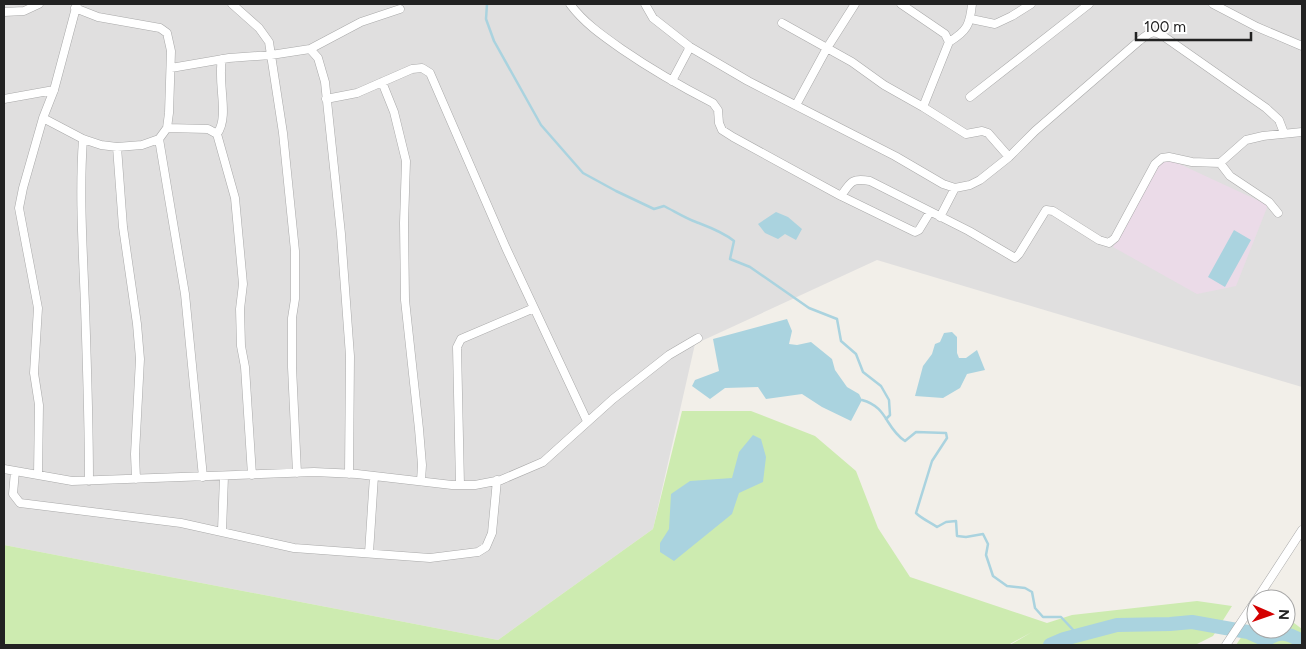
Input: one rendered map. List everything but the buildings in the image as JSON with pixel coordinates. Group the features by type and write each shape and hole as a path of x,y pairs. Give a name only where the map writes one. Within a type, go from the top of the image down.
{"street":[{"path":"4,12 24,12 39,4"},
{"path":"232,4 259,28 269,42 283,134 294,251 295,299 292,318 292,367 297,473"},
{"path":"570,4 580,17 602,35 656,73 713,103 718,110 719,123 722,130 841,196 915,232 919,230 930,212"},
{"path":"645,4 653,18 690,47 748,81 895,156 943,184 955,188 970,185 980,180 1139,41 1152,32 1158,32 1266,108 1280,120 1284,133"},
{"path":"796,105 827,48 855,4"},
{"path":"901,4 945,34 949,42"},
{"path":"924,107 949,42 962,34 971,19 972,4"},
{"path":"971,19 995,24 1031,4"},
{"path":"970,97 1089,4"},
{"path":"1213,4 1257,27 1302,46"},
{"path":"38,475 40,405 34,373 38,308 19,208 43,118 54,90 76,6 98,17 160,28 167,33 171,51 171,68 167,128 159,139 142,146 102,146 83,139 43,118"},
{"path":"171,68 222,59 310,50 361,22 400,9"},
{"path":"782,23 852,62 884,85 924,107 966,134 982,131 988,133 1009,156"},
{"path":"672,81 690,47"},
{"path":"310,50 318,58 325,82 341,234 350,356 349,474"},
{"path":"217,134 222,127 224,117 220,71 222,59"},
{"path":"326,99 357,93 412,69 422,68 430,73 534,308 587,421"},
{"path":"382,82 394,112 406,161 404,222 406,300 420,447 421,482"},
{"path":"4,99 54,90"},
{"path":"167,128 208,129 217,134 235,198 243,284 240,309 241,346 245,367 252,475"},
{"path":"841,196 849,184 858,179 870,181 969,231 1015,258 1046,210 1053,211 1099,240 1109,243 1115,238 1155,164 1162,158 1169,157 1192,162 1220,163 1246,140 1284,133 1302,132"},
{"path":"83,139 81,164 82,234 89,481"},
{"path":"159,139 185,294 201,449 202,477"},
{"path":"117,147 123,227 140,359 135,454 136,479"},
{"path":"1220,163 1230,176 1270,202 1278,213"},
{"path":"940,217 955,188"},
{"path":"460,485 457,347 461,339 534,308"},
{"path":"4,469 89,481 297,473 349,474 421,482 475,485 497,480 543,462 564,445 587,421 669,355 698,338"},
{"path":"15,471 14,494 20,503 181,523 294,548 430,558 478,552 486,547 492,533 497,480"},
{"path":"222,531 224,476"},
{"path":"369,553 374,476"},
{"path":"1263,589 1302,530"},
{"path":"1226,645 1246,615"}],"shaded area":[{"path":"4,4 1302,4 1302,387 877,260 695,344 653,529 498,640 4,545"},
{"path":"1160,155 1268,205 1236,286 1197,294 1113,247"}],"green space":[{"path":"682,411 751,411 815,436 856,471 878,528 910,577 1047,623 1072,615 1197,601 1232,606 1213,636 1195,645 1010,645 1032,632 1008,645 4,645 4,545 498,640 653,529"},
{"path":"1296,624 1302,629 1302,645 1236,645 1246,630 1246,639 1296,639"}],"water":[{"path":"776,212 788,217 802,229 796,240 785,234 778,239 765,233 758,224"},
{"path":"1234,230 1251,240 1225,287 1208,277"},
{"path":"787,319 792,331 789,344 797,345 811,342 832,359 835,370 847,387 859,394 862,400 851,421 822,407 802,394 766,399 758,387 725,388 710,399 692,386 695,380 719,371 713,339"},
{"path":"952,332 957,337 957,353 959,358 966,358 977,350 985,370 967,374 960,388 943,398 915,396 923,366 932,354 935,344 940,342 944,333"},
{"path":"753,435 761,439 766,457 763,482 739,493 732,514 674,561 660,552 660,543 669,529 671,494 690,481 732,478 739,452"}],"waterway":[{"path":"487,4 486,19 494,41 541,125 583,173 654,209 664,206 725,235 734,241 730,259 750,267 809,308 837,319 841,341 856,354 863,372 881,386 889,400 890,415 886,419"},
{"path":"862,400 877,408 898,436 905,441 916,432 946,433 947,438 932,461 916,513 937,527 946,522 956,521 957,536 966,537 983,534 988,544 986,555 993,576 1007,586 1025,588 1032,592 1035,608 1043,617 1061,617 1078,635"},
{"path":"1050,645 1064,639 1117,625 1192,622 1248,632 1266,640 1275,635 1284,634 1302,641"}]}
